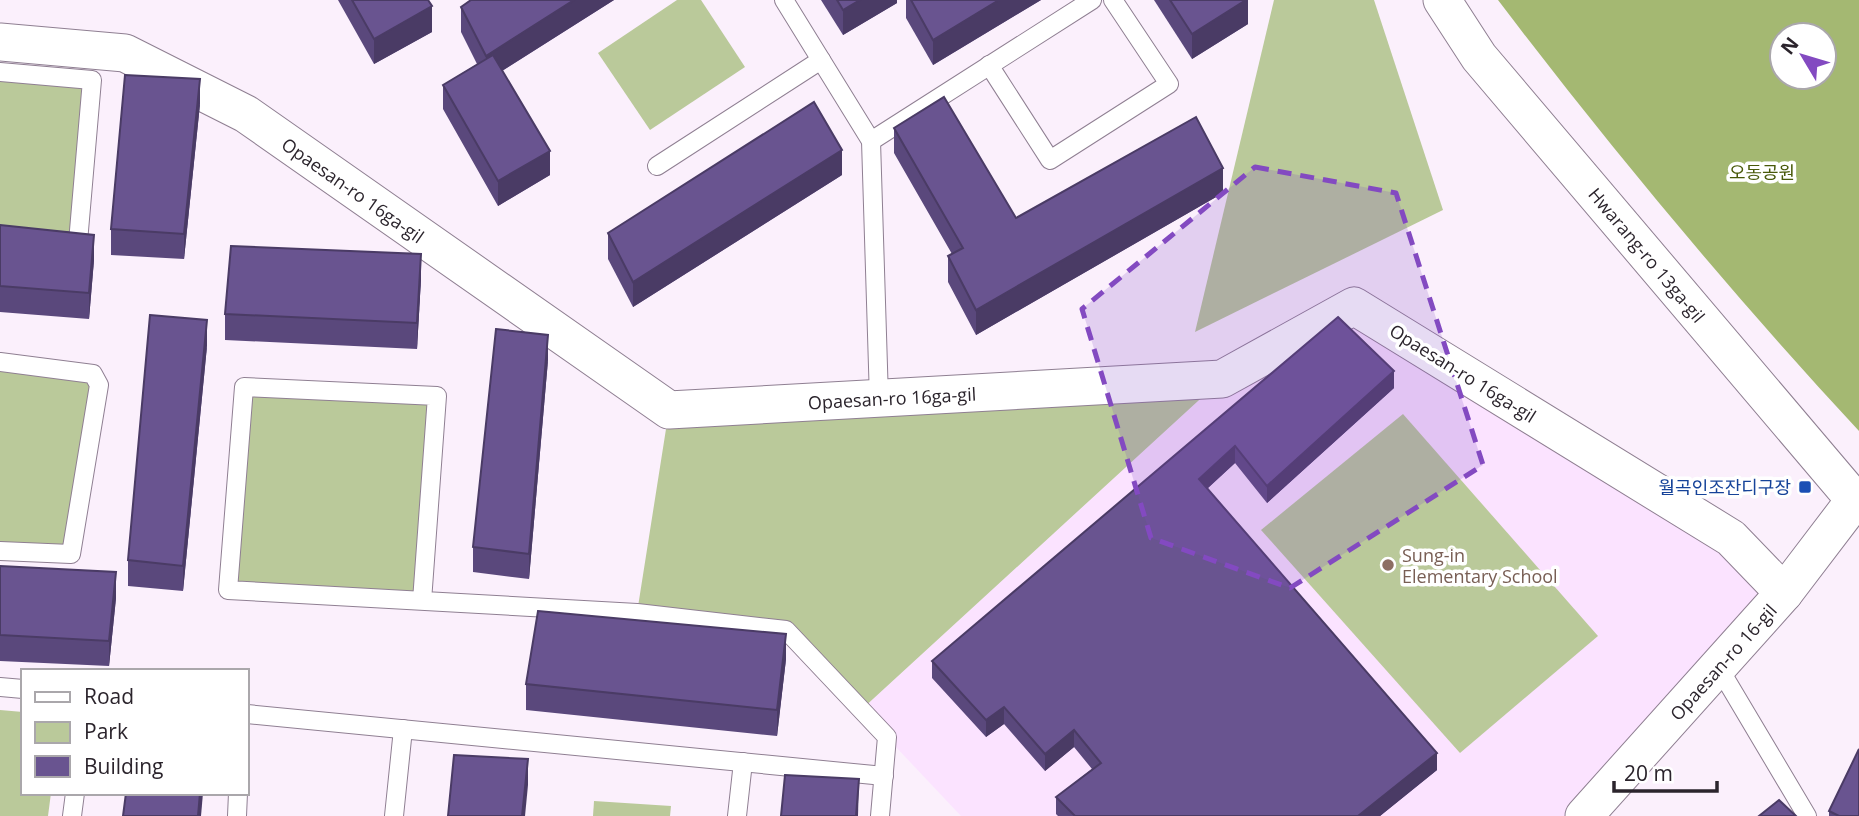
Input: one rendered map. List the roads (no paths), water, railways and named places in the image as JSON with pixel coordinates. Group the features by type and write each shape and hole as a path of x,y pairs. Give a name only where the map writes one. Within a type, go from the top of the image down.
{"street":[{"name":"Hwarang-ro 13ga-gil","path":"1442,0 1479,57 1856,503"},
{"name":"Opaesan-ro 16ga-gil","path":"0,43 125,53 246,114 669,410 1222,379 1354,306 1731,538 1784,593"},
{"name":"Opaesan-ro 16-gil","path":"1584,816 1719,668 1856,503"}],"lane":[{"path":"784,0 871,141 879,399"},
{"path":"871,141 1092,0"},
{"path":"989,65 1050,160 1168,84 1113,0"},
{"path":"657,166 821,60"},
{"path":"0,72 92,79 78,243 52,240"},
{"path":"0,362 80,370 93,374 99,385 71,554 0,551"},
{"path":"422,601 437,396 244,387 228,590 422,601 637,613 786,630 887,737 880,816"},
{"path":"1719,668 1807,816"},
{"path":"0,687 21,689"},
{"path":"248,714 884,776"},
{"path":"394,816 403,730"},
{"path":"737,816 743,762"},
{"path":"72,816 75,795"},
{"path":"237,816 238,795"}],"place":[{"name":"월곡인조잔디구장","path":"1805,487"},
{"name":"Sung-in Elementary School","path":"1388,565"}],"park label":[{"name":"오동공원","path":"1762,172"}]}
